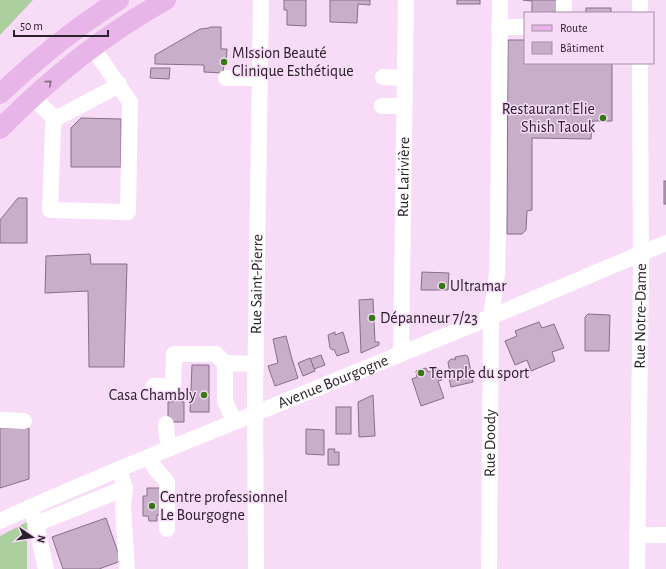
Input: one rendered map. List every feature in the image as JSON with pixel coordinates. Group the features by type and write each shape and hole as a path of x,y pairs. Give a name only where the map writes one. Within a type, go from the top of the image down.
{"main road":[{"path":"0,94 30,66 61,41 119,0"},
{"path":"0,129 32,97 67,67 141,14 166,0"}],"street":[{"name":"Rue Saint-Pierre","path":"256,569 256,364 261,0"},
{"name":"Rue Larivière","path":"401,354 406,0"},
{"name":"Rue Doody","path":"489,569 492,317 497,274 500,0"},
{"path":"564,0 564,12"},
{"path":"640,0 640,12"},
{"path":"499,22 524,18"},
{"path":"499,22 524,27"},
{"path":"93,48 119,84 131,105 128,212 50,210 53,126 55,119 119,84"},
{"name":"Rue Notre-Dame","path":"637,569 640,64"},
{"path":"383,77 405,78"},
{"path":"226,78 260,78"},
{"path":"32,97 55,119"},
{"path":"382,106 404,106"},
{"name":"Avenue Bourgogne","path":"0,521 119,469 492,317 666,243"},
{"path":"154,386 173,386 174,354 216,354 225,363 256,364"},
{"path":"225,363 224,401 234,421"},
{"path":"0,420 24,421"},
{"path":"166,424 167,437 171,448"},
{"path":"149,457 167,482 167,529"},
{"path":"119,469 124,488 123,507 127,569"},
{"path":"36,524 124,488"},
{"path":"30,507 36,524 46,569"},
{"path":"637,535 666,535"}],"green space":[{"path":"0,0 33,0 0,35"},
{"path":"27,522 27,569 0,569 0,536"}],"building":[{"path":"284,0 306,0 306,26 287,25 287,10 284,10"},
{"path":"330,0 370,0 370,5 358,4 357,23 330,22"},
{"path":"457,0 480,0 480,4 457,4"},
{"path":"523,0 558,0 558,12 532,12 532,1"},
{"path":"586,8 611,8 611,12 586,12"},
{"path":"221,27 221,49 227,49 226,65 224,65 223,73 204,72 204,65 155,64 155,55 200,29"},
{"path":"508,40 524,40 524,64 612,64 612,121 592,121 591,139 532,138 532,210 527,211 526,230 522,234 507,234"},
{"path":"151,68 170,68 169,79 150,78"},
{"path":"81,118 121,119 121,167 71,167 71,128"},
{"path":"664,181 666,181 666,204 664,204"},
{"path":"18,198 27,198 27,243 0,243 0,220"},
{"path":"90,254 91,264 127,264 124,367 89,367 88,291 45,293 46,256"},
{"path":"422,272 449,273 448,290 421,290"},
{"path":"373,299 375,342 379,342 379,345 361,353 359,300"},
{"path":"588,314 610,315 609,351 585,351 585,317"},
{"path":"539,322 542,328 554,324 564,348 552,352 555,361 531,371 527,360 515,365 505,341 517,336 515,331"},
{"path":"335,332 335,335 343,332 349,352 337,356 334,349 332,350 330,348 328,335"},
{"path":"286,336 298,378 275,386 268,366 278,363 273,339"},
{"path":"321,355 325,365 314,369 310,359"},
{"path":"466,355 468,357 473,382 451,387 448,374 450,374 448,362 451,359 456,360 455,357"},
{"path":"310,358 315,371 303,376 298,363"},
{"path":"192,365 209,365 209,412 190,412"},
{"path":"426,368 428,372 439,369 442,380 438,381 444,398 421,406 412,379 417,377 416,371"},
{"path":"373,395 375,436 359,437 358,402"},
{"path":"173,400 182,400 182,402 184,402 184,422 168,422 168,402 173,402"},
{"path":"336,407 351,407 351,434 336,434"},
{"path":"0,428 29,428 29,479 0,488"},
{"path":"306,429 324,430 324,455 306,454"},
{"path":"328,449 335,449 334,452 339,452 339,465 328,465"},
{"name":"Centre professionnel Le Bourgogne","path":"147,488 162,488 162,515 157,515 157,521 149,521 148,516 143,516 143,496 147,496"},
{"path":"106,518 121,561 99,569 63,569 52,537"}],"place":[{"name":"MIssion Beauté Clinique Esthétique","path":"224,62"},
{"name":"Restaurant Elie Shish Taouk","path":"603,118"},
{"name":"Ultramar","path":"442,286"},
{"name":"Dépanneur 7/23","path":"372,318"},
{"name":"Temple du sport","path":"421,373"},
{"name":"Casa Chambly","path":"204,395"},
{"name":"Centre professionnel Le Bourgogne","path":"152,506"}]}
